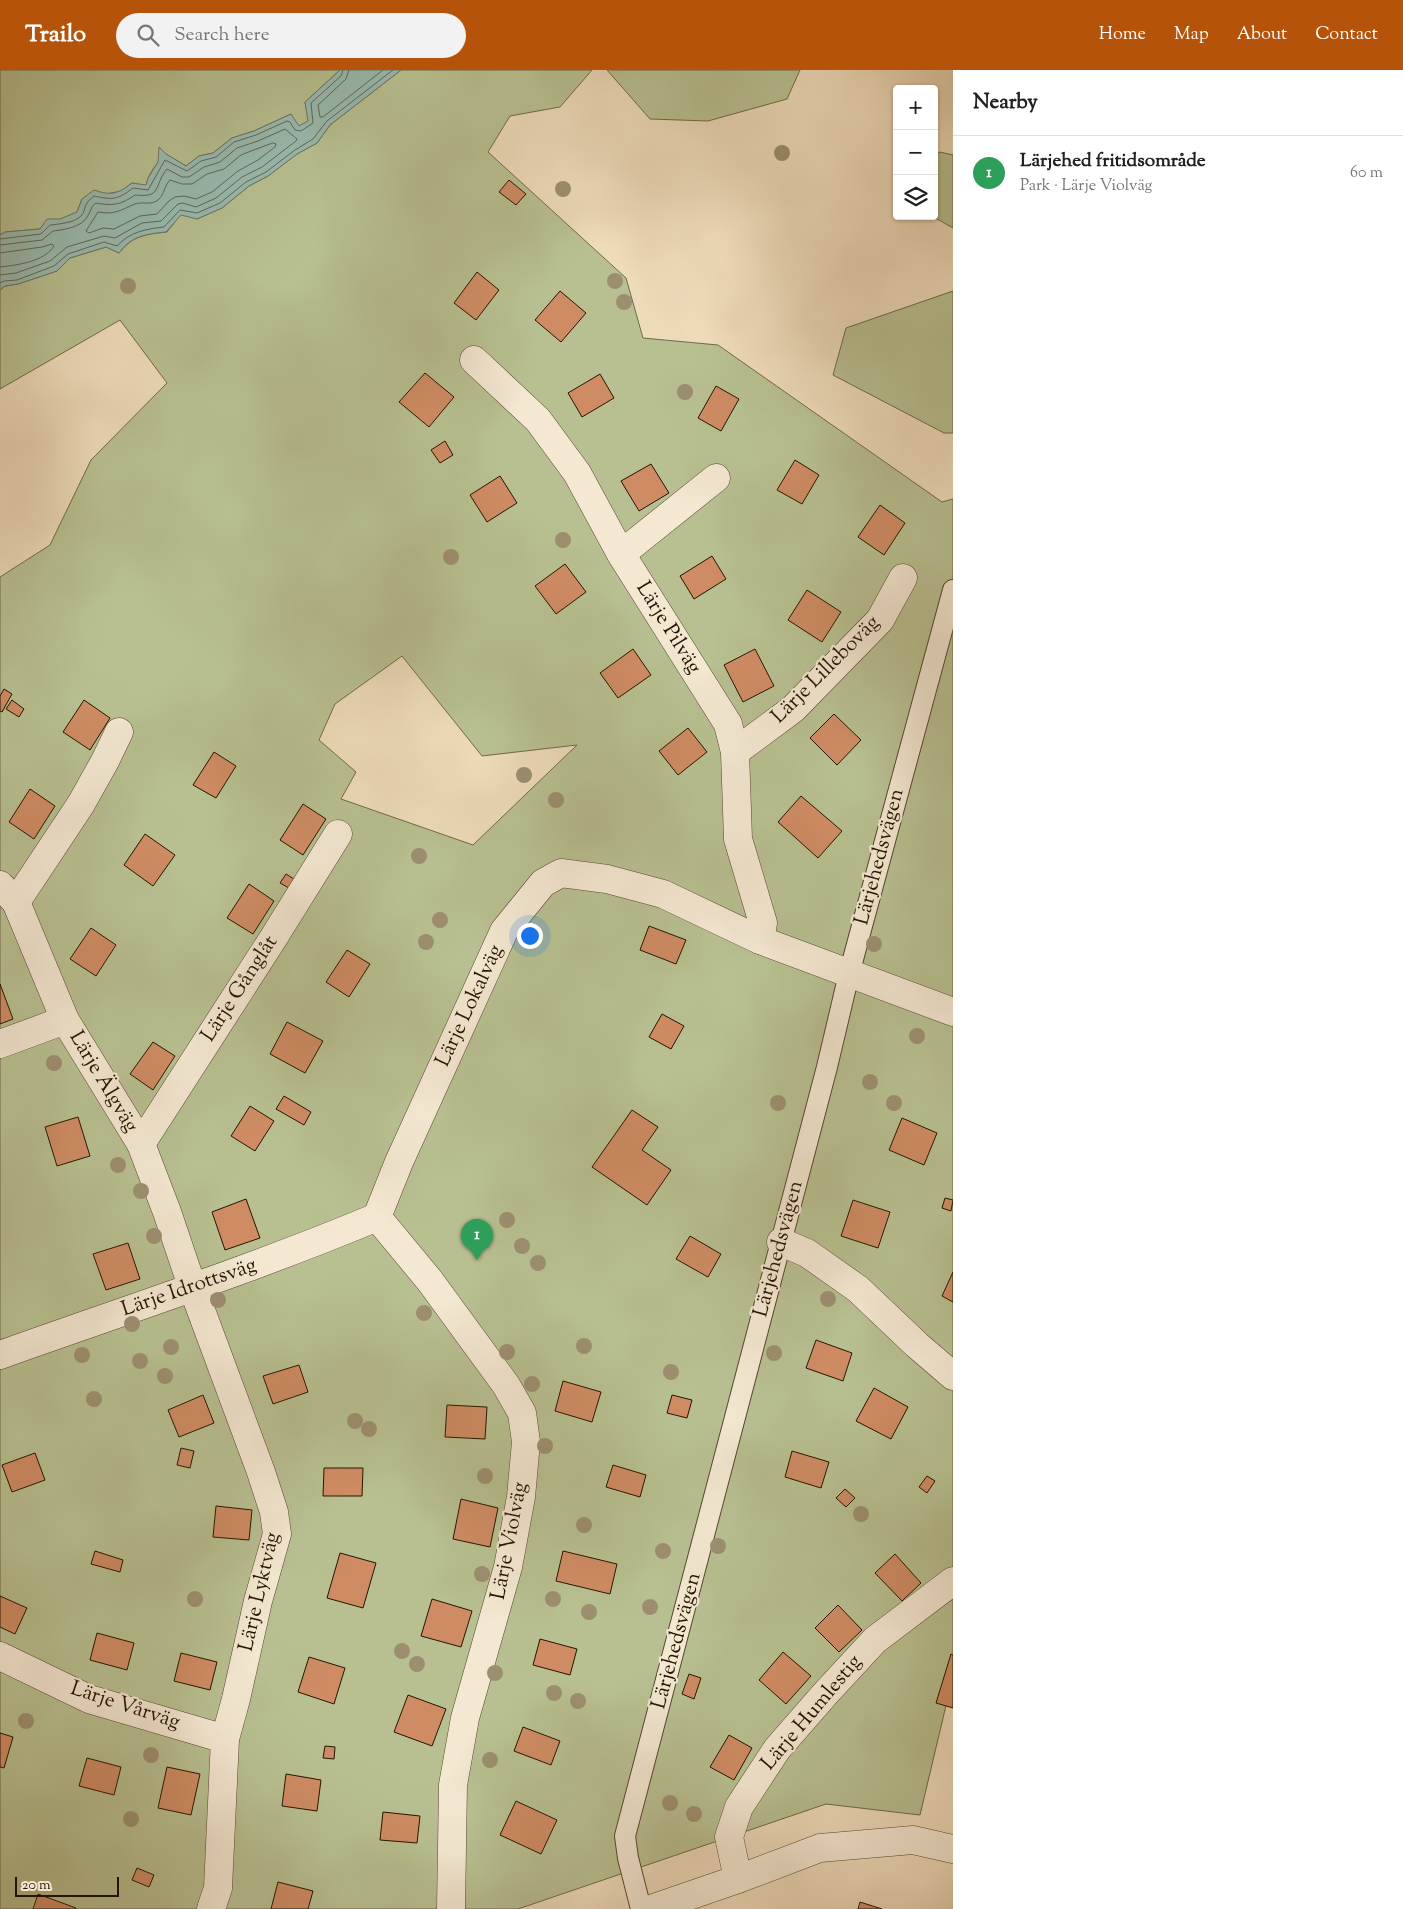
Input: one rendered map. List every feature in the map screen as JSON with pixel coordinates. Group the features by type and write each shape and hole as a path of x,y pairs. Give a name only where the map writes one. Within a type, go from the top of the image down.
{"street":[{"name":"Lärje Pilväg","path":"474,360 538,420 577,473 621,554 728,724 735,752 738,838 763,923 760,940"},
{"path":"621,554 716,478"},
{"name":"Lärje Lilleboväg","path":"735,752 792,709 880,620 903,578"},
{"path":"8,894 81,804 119,732"},
{"name":"Lärje Gånglåt","path":"141,1144 338,834"},
{"name":"Lärje Lokalväg","path":"377,1217 403,1153 504,931 543,884 561,873 607,879 663,894 760,940 953,1012"},
{"name":"Lärje Älgväg","path":"8,894 65,1020 141,1144 192,1286"},
{"path":"0,1044 65,1020"},
{"name":"Lärje Idrottsväg","path":"0,1354 251,1267 377,1217"},
{"name":"Lärje Violväg","path":"377,1217 430,1281 506,1385 522,1413 526,1442 521,1497 508,1567 465,1718 453,1785 451,1909"},
{"path":"781,1242 807,1253 858,1289 917,1346 953,1376"},
{"name":"Lärje Lyktväg","path":"192,1286 261,1472 274,1512 277,1534 258,1601 225,1739 218,1888 211,1909"},
{"name":"Lärje Humlestig","path":"738,1879 729,1837 739,1807 777,1749 875,1640 953,1581"},
{"name":"Lärje Vårväg","path":"0,1656 89,1699 225,1739"},
{"path":"651,1909 820,1848 912,1840 953,1849"}],"lane":[{"name":"Lärjehedsvägen","path":"641,1909 628,1858 625,1836 827,1067 848,974 953,590"}],"green space":[{"path":"0,70 340,70 305,102 309,121 298,127 291,114 254,131 232,138 213,153 199,156 186,166 166,154 151,173 146,186 132,183 121,191 82,199 77,212 60,220 48,220 40,229 5,232 0,235"},
{"path":"401,70 592,70 560,107 510,116 488,152 626,278 643,338 718,345 942,502 953,499 953,1676 920,1815 826,1804 518,1909 0,1909 0,577 50,545 91,460 167,383 120,320 0,389 0,290 5,286 18,284 57,271 70,258 106,247 119,253 134,239 167,232 181,214 197,219 222,208 249,186 268,176 297,154 317,143 330,125","holes":["402,656 482,756 577,745 473,845 341,799 356,772 319,740 335,704"]},
{"path":"607,70 800,70 787,99 708,121 650,119"},
{"path":"940,152 953,155 953,228 938,219 938,153"},
{"path":"953,291 953,433 944,433 833,375 846,328"}],"water":[{"path":"340,70 401,70 330,125 317,143 297,154 268,176 249,186 222,208 197,219 181,215 166,232 134,239 119,253 106,247 70,258 57,271 18,284 5,286 0,290 0,235 5,232 40,229 47,219 60,219 77,212 82,199 94,190 114,193 123,190 132,183 146,185 158,162 159,147 166,154 186,166 199,156 213,153 232,138 254,131 291,114 299,126 308,121 305,102"}],"building":[{"path":"509,180 526,194 516,205 499,192"},
{"path":"477,272 499,290 476,320 454,303"},
{"path":"560,291 586,313 561,342 535,320"},
{"path":"425,373 454,397 429,427 399,402"},
{"path":"600,374 614,398 582,417 568,393"},
{"path":"716,386 739,399 721,431 698,418"},
{"path":"445,441 453,455 440,463 431,450"},
{"path":"795,460 819,475 802,504 777,490"},
{"path":"651,464 669,493 639,511 621,481"},
{"path":"500,476 517,503 487,522 470,495"},
{"path":"880,505 905,523 884,555 858,537"},
{"path":"712,556 726,579 694,599 680,576"},
{"path":"565,564 586,592 556,614 535,586"},
{"path":"807,590 841,612 822,642 788,620"},
{"path":"633,649 651,675 618,698 600,673"},
{"path":"755,649 774,686 743,702 724,665"},
{"path":"4,689 12,694 2,712 0,711 0,696"},
{"path":"12,700 24,709 19,717 6,709"},
{"path":"84,700 110,718 90,750 63,732"},
{"path":"834,714 861,740 837,765 810,738"},
{"path":"688,728 707,752 678,775 659,751"},
{"path":"214,752 236,766 216,798 193,785"},
{"path":"30,789 55,806 34,839 9,822"},
{"path":"801,796 842,831 818,858 778,822"},
{"path":"303,804 326,819 303,855 280,840"},
{"path":"145,834 175,855 153,886 124,865"},
{"path":"286,874 294,879 289,888 280,883"},
{"path":"249,884 274,901 253,934 227,918"},
{"path":"649,926 686,940 676,964 640,950"},
{"path":"91,928 116,945 96,976 70,959"},
{"path":"347,950 370,964 349,997 326,982"},
{"path":"0,984 13,1019 0,1024"},
{"path":"662,1014 684,1026 671,1049 649,1037"},
{"path":"287,1022 323,1041 305,1073 270,1054"},
{"path":"153,1042 175,1056 153,1090 130,1074"},
{"path":"284,1096 311,1112 304,1125 276,1109"},
{"path":"250,1106 274,1121 255,1151 231,1136"},
{"path":"632,1110 658,1127 642,1150 671,1170 647,1205 592,1167"},
{"path":"78,1117 90,1156 57,1166 45,1127"},
{"path":"902,1118 937,1133 924,1165 889,1150"},
{"path":"945,1198 953,1200 951,1211 942,1208"},
{"path":"246,1199 260,1238 225,1250 212,1212"},
{"path":"853,1200 890,1212 878,1248 841,1236"},
{"path":"690,1236 721,1254 708,1277 676,1259"},
{"path":"128,1243 140,1279 106,1290 93,1254"},
{"path":"953,1272 953,1302 942,1296"},
{"path":"816,1340 852,1353 843,1381 806,1368"},
{"path":"299,1365 308,1392 273,1404 263,1376"},
{"path":"563,1381 601,1392 592,1422 555,1411"},
{"path":"874,1388 908,1407 891,1439 856,1421"},
{"path":"203,1395 214,1423 179,1437 168,1410"},
{"path":"672,1395 692,1400 687,1418 667,1413"},
{"path":"447,1405 487,1407 485,1439 445,1437"},
{"path":"181,1448 194,1451 190,1468 177,1465"},
{"path":"792,1451 829,1462 821,1488 785,1477"},
{"path":"35,1453 45,1480 12,1492 2,1465"},
{"path":"613,1465 646,1475 640,1497 606,1487"},
{"path":"324,1468 363,1468 362,1496 323,1496"},
{"path":"927,1476 935,1481 927,1493 919,1487"},
{"path":"845,1489 855,1498 846,1507 836,1498"},
{"path":"461,1499 498,1508 490,1547 453,1539"},
{"path":"216,1506 252,1510 249,1540 213,1537"},
{"path":"95,1551 123,1560 120,1572 91,1564"},
{"path":"563,1551 617,1564 610,1594 556,1581"},
{"path":"340,1553 376,1563 363,1608 327,1598"},
{"path":"895,1554 921,1583 902,1601 875,1573"},
{"path":"0,1596 27,1608 15,1634 0,1627"},
{"path":"432,1599 472,1611 461,1647 421,1636"},
{"path":"838,1605 862,1630 839,1652 815,1628"},
{"path":"97,1633 134,1643 127,1670 90,1660"},
{"path":"540,1639 577,1649 570,1675 533,1665"},
{"path":"783,1652 811,1676 786,1704 759,1680"},
{"path":"181,1653 217,1662 210,1690 174,1681"},
{"path":"951,1654 953,1655 953,1708 936,1703"},
{"path":"309,1657 345,1668 334,1704 298,1692"},
{"path":"689,1674 701,1678 694,1699 682,1694"},
{"path":"408,1695 446,1709 432,1746 394,1732"},
{"path":"523,1727 560,1741 551,1765 514,1751"},
{"path":"0,1733 13,1737 4,1768 0,1767"},
{"path":"729,1735 752,1748 734,1780 710,1767"},
{"path":"325,1746 335,1747 334,1759 323,1758"},
{"path":"87,1758 121,1767 114,1795 79,1786"},
{"path":"167,1767 200,1774 191,1815 158,1808"},
{"path":"286,1774 321,1780 317,1811 282,1806"},
{"path":"516,1801 557,1820 541,1854 500,1835"},
{"path":"383,1812 420,1816 417,1843 380,1840"},
{"path":"137,1868 154,1875 149,1887 132,1880"},
{"path":"278,1882 313,1891 308,1909 271,1909"},
{"path":"38,1894 76,1908 33,1909"},
{"path":"860,1902 882,1909 858,1909"}],"place":[{"name":"Lärjehed fritidsområde","path":"477,1260"}]}
